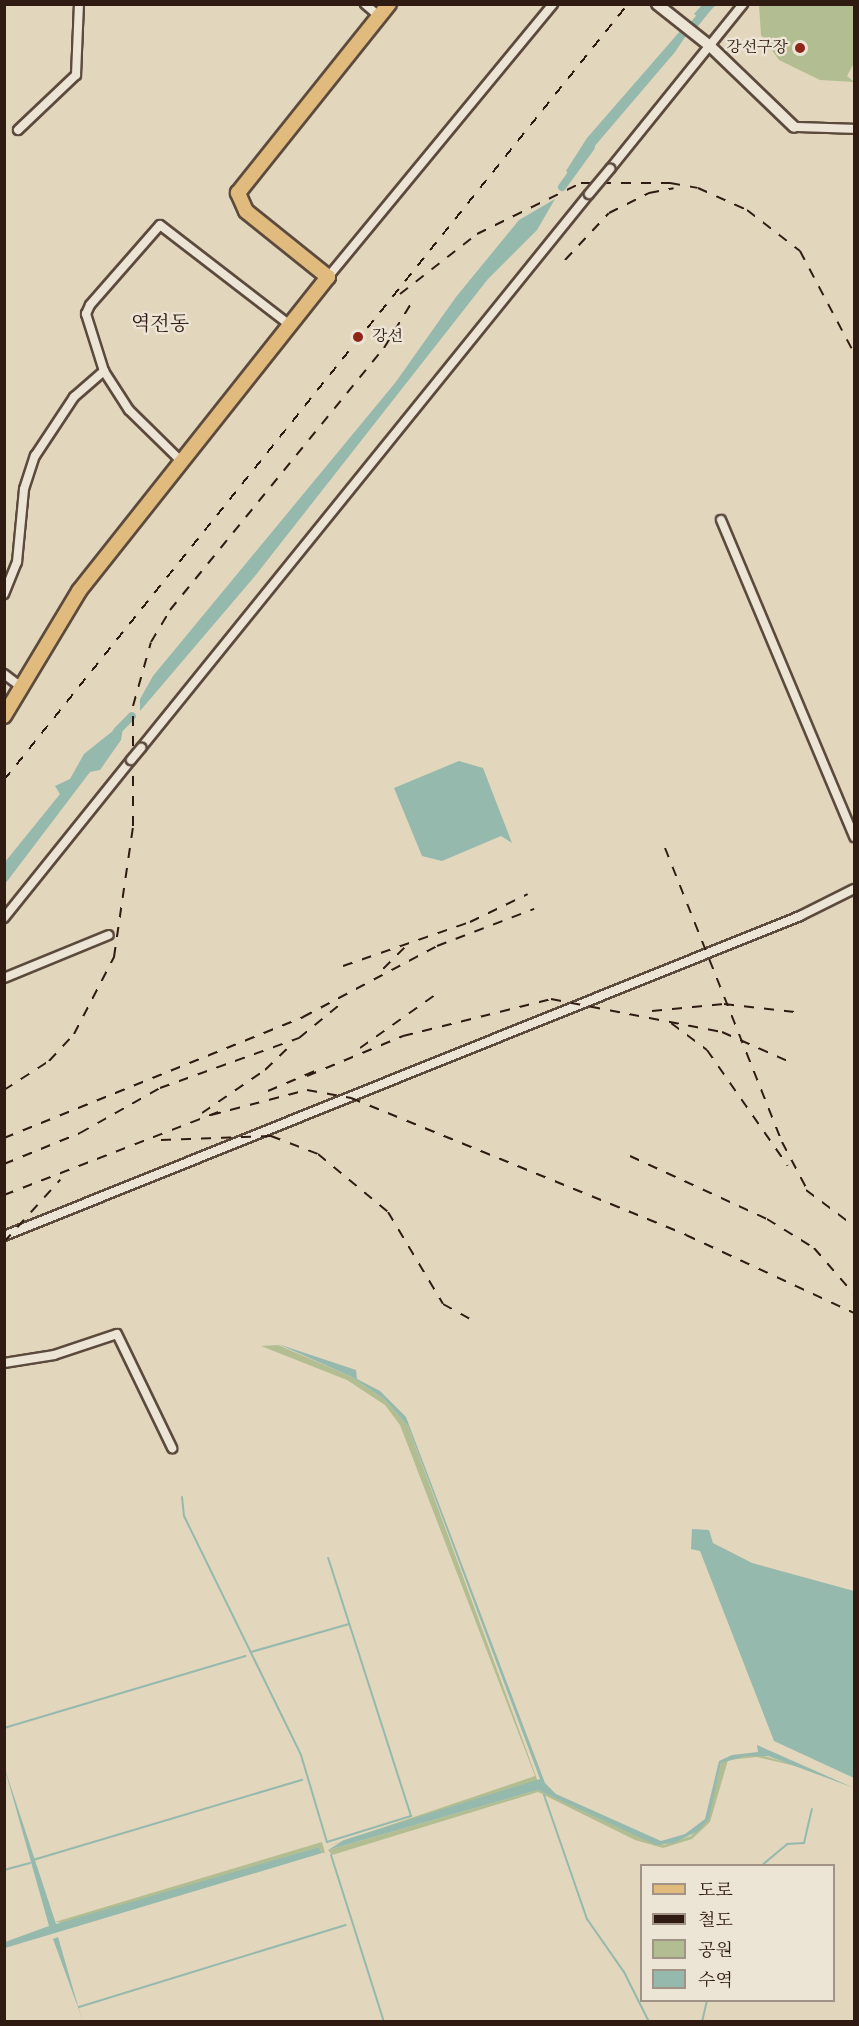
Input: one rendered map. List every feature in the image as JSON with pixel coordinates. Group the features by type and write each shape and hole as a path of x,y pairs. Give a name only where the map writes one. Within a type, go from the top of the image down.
{"main road":[{"path":"4,716 64,611 328,277 246,212 238,193 389,4"}],"street":[{"path":"18,130 76,75 79,4"},
{"path":"365,4 379,16"},
{"path":"328,277 553,4"},
{"path":"657,4 707,44 794,127 855,129"},
{"path":"4,918 610,169 707,44 743,4"},
{"path":"182,462 129,410 104,371 86,314 160,225 290,325"},
{"path":"4,594 17,562 24,489 35,456 74,397 104,371"},
{"path":"722,520 855,837"},
{"path":"4,674 21,687"},
{"path":"4,1236 800,916 855,889"},
{"path":"4,978 109,935"},
{"path":"4,1363 54,1355 117,1334 172,1448"}],"green space":[{"path":"759,5 854,5 854,63 847,76 854,82 820,80 779,60 761,35"},
{"path":"278,1345 352,1377 384,1399 408,1426 538,1782 328,1846 535,1776 400,1425 385,1405 347,1380 261,1346"},
{"path":"758,1754 804,1768 757,1757 728,1760 710,1822 692,1839 663,1848 635,1840 538,1792 332,1855 328,1850 538,1790 664,1845 691,1836 708,1819 721,1763 730,1758"},
{"path":"322,1842 325,1853 322,1853 319,1847 65,1923 55,1922"}],"water":[{"path":"702,5 716,5 701,19 694,14"},
{"path":"681,30 687,34 675,52 570,175 566,171 587,138"},
{"path":"555,199 537,230 488,279 255,576 140,711 140,699 153,676 395,383 456,297 519,220"},
{"path":"124,722 121,740 100,770 90,772 5,884 5,862 60,794 55,786 70,779 84,754"},
{"path":"459,761 483,768 512,843 501,836 442,861 422,856 394,788"},
{"path":"278,1344 356,1370 357,1379 380,1391 406,1417 545,1783 556,1794 661,1841 685,1834 705,1819 719,1761 732,1755 758,1752 757,1745 854,1788 768,1756 746,1756 721,1763 709,1819 698,1831 674,1843 656,1845 538,1790 328,1850 344,1840 540,1779 408,1426 384,1399 352,1377"},
{"path":"692,1529 709,1530 713,1543 752,1563 854,1591 854,1778 774,1741 700,1551 691,1549"},
{"path":"4,1766 56,1924 319,1847 322,1853 5,1948 5,1942 49,1926"},
{"path":"58,1937 78,2006 83,2021 53,1939"}],"waterway":[{"path":"688,32 711,4"},
{"path":"562,187 591,147"},
{"path":"117,731 132,716"},
{"path":"182,1497 184,1516 301,1755 327,1842 411,1816 328,1558"},
{"path":"251,1652 349,1624"},
{"path":"4,1728 245,1656"},
{"path":"33,1860 302,1780"},
{"path":"544,1795 587,1919 624,1972 649,2022"},
{"path":"763,1864 787,1844 804,1843 812,1809"},
{"path":"331,1855 384,2022"},
{"path":"4,1870 30,1863"},
{"path":"79,2007 346,1925"},
{"path":"702,2022 707,2002"}],"railway":[{"path":"4,780 628,4"},
{"path":"400,294 477,234 581,183 670,183 698,188 747,210 800,251 854,353"},
{"path":"565,260 609,213 649,193 674,188"},
{"path":"4,1090 49,1061 74,1034 114,957 133,826 133,706 151,642 170,610 384,348 412,302"},
{"path":"665,848 782,1142 810,1195"},
{"path":"343,966 470,922 528,894"},
{"path":"4,1138 303,1017 437,946 534,909"},
{"path":"383,969 409,943"},
{"path":"360,1048 439,992"},
{"path":"307,1076 403,1036 551,999 722,1032 792,1063"},
{"path":"4,1164 80,1133 160,1088 299,1038 344,1001"},
{"path":"652,1011 724,1004 795,1012"},
{"path":"671,1023 707,1050 788,1166"},
{"path":"202,1113 265,1070 294,1042"},
{"path":"268,1091 315,1071"},
{"path":"211,1115 307,1090 351,1098 686,1235 854,1313"},
{"path":"4,1195 218,1112"},
{"path":"161,1140 271,1136 318,1154 388,1212 443,1304 476,1322"},
{"path":"630,1156 767,1219 814,1248 854,1294"},
{"path":"4,1242 60,1180"},
{"path":"806,1190 854,1226"}],"place":[{"name":"강선구장","path":"800,48"},
{"name":"강선","path":"358,337"}],"district":[{"name":"역전동","path":"160,325"}]}
